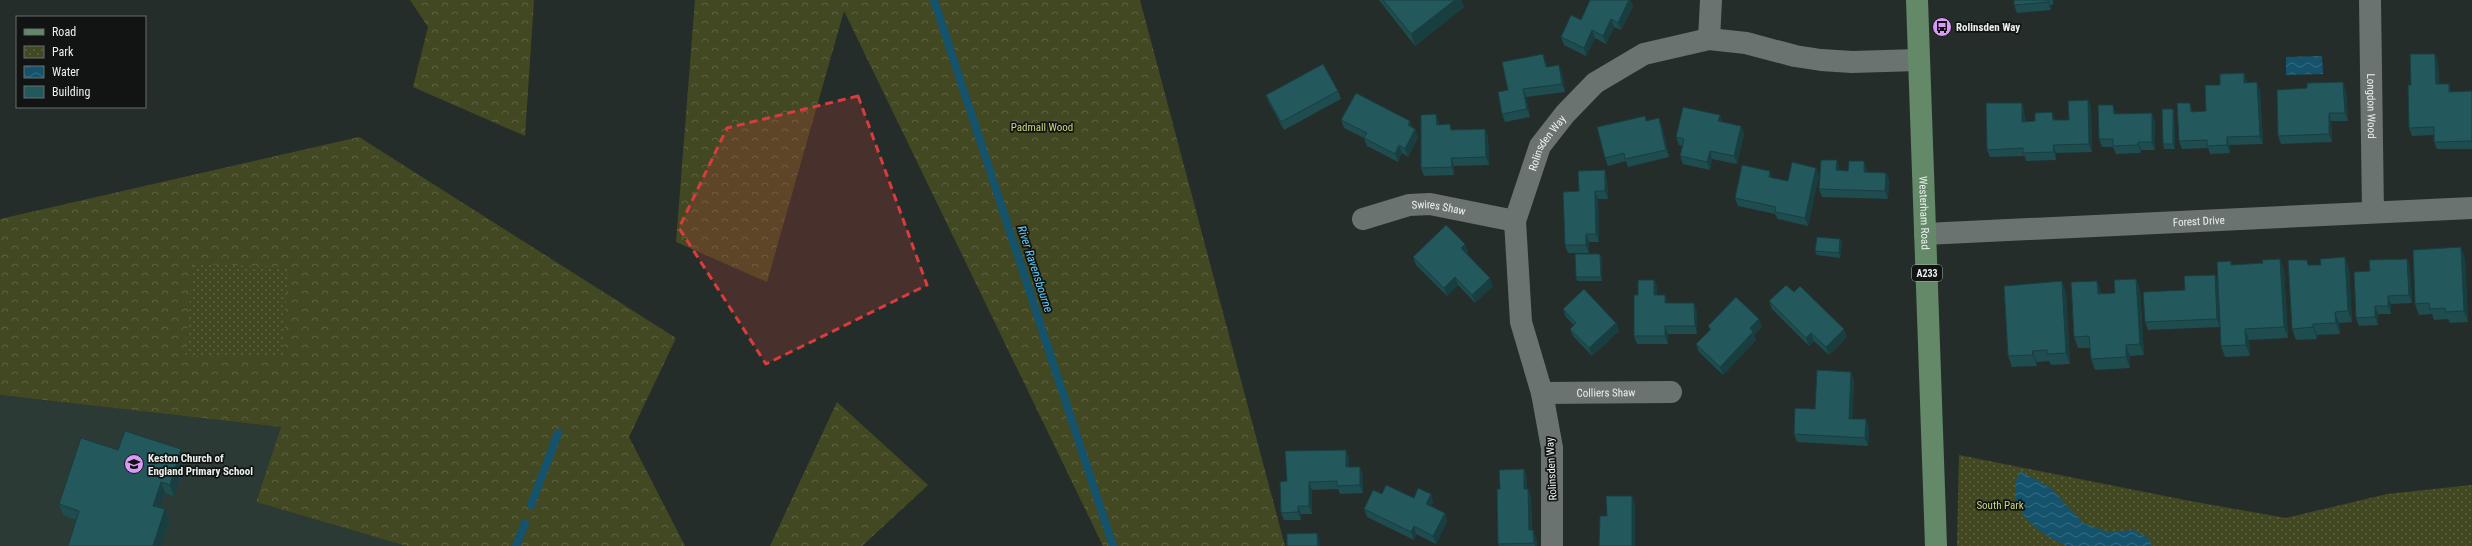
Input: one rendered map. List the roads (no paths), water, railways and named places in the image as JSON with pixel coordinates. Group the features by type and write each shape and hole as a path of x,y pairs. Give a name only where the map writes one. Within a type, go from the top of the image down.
{"main road":[{"name":"Westerham Road","path":"1917,0 1936,546"}],"street":[{"path":"1709,39 1710,0"},
{"name":"Longdon Wood","path":"2370,0 2374,212"},
{"name":"Rolinsden Way","path":"1552,546 1552,448 1542,393 1521,322 1515,221 1540,146 1565,114 1595,83 1644,54 1709,39 1746,43 1795,56 1821,60 1852,62 1918,60"},
{"name":"Swires Shaw","path":"1363,219 1409,205 1430,204 1515,221"},
{"name":"Forest Drive","path":"1925,234 2472,208"},
{"name":"Colliers Shaw","path":"1542,393 1671,392"}],"water":[{"path":"2322,56 2323,74 2286,75 2286,57"},
{"path":"2020,471 2051,488 2083,523 2108,532 2134,530 2150,539 2151,546 2067,546 2049,537 2032,524 2019,508 2015,489"}],"waterway":[{"name":"River Ravensbourne","path":"934,0 1113,546"},
{"path":"531,505 558,433"},
{"path":"516,546 525,523"}],"place":[{"name":"Rolinsden Way","path":"1942,27"},
{"name":"Keston Church of England Primary School","path":"134,464"}],"park label":[{"name":"Padmall Wood","path":"1042,127"},
{"name":"South Park","path":"2000,505"}]}
